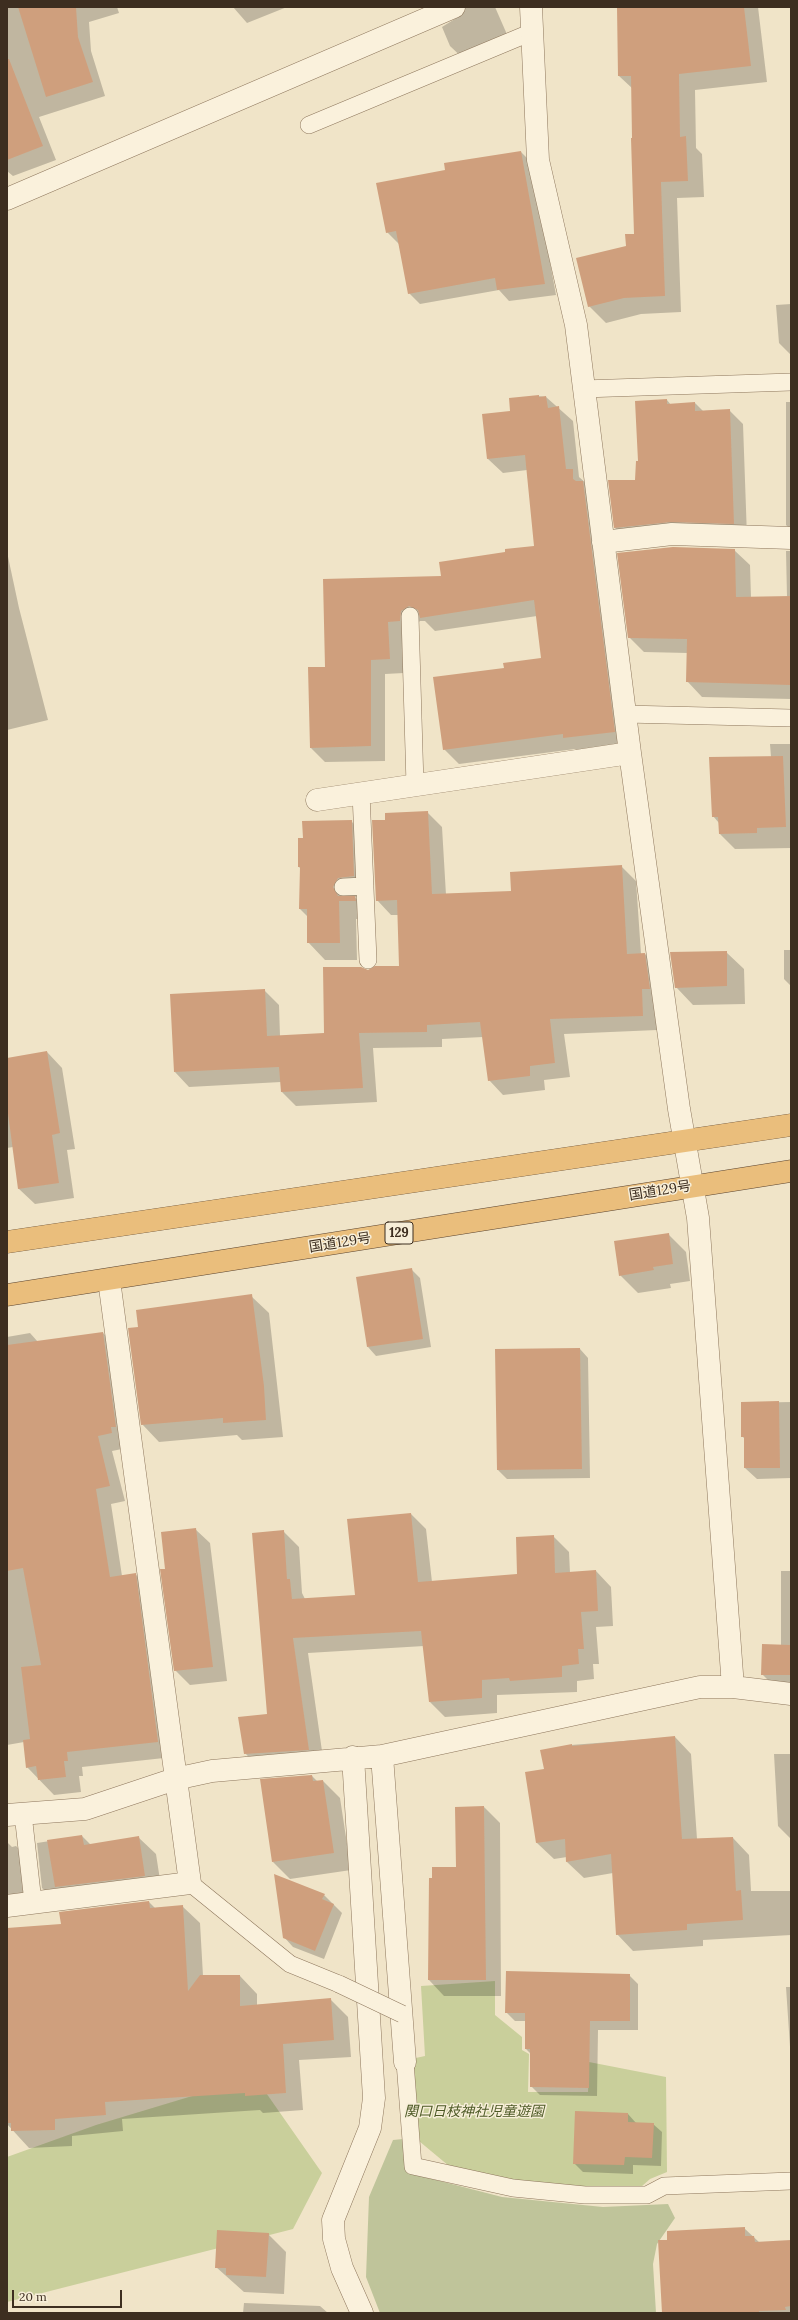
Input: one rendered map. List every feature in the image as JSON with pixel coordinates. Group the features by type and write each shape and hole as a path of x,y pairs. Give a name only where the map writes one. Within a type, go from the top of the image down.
{"highway":[{"path":"7,1242 791,1125"},
{"name":"国道129号","path":"7,1295 791,1171"}],"street":[{"path":"7,199 454,7"},
{"path":"531,7 538,160 576,325 630,753 685,1141 698,1218 733,1687"},
{"path":"603,542 672,534 791,538"},
{"path":"317,800 630,753"},
{"path":"7,1906 190,1883 109,1280"},
{"path":"15,1814 85,1809 175,1779 212,1771 353,1757 382,1756 700,1687 733,1687 791,1694"},
{"path":"382,1756 406,2062"},
{"path":"353,1757 374,2098 370,2128 333,2220 334,2239 342,2268 362,2313"}],"lane":[{"path":"309,126 532,32"},
{"path":"583,389 791,382"},
{"path":"410,616 415,785"},
{"path":"625,714 791,718"},
{"path":"361,793 368,960"},
{"path":"343,887 365,886"},
{"path":"15,1814 33,1902"},
{"path":"190,1883 290,1964 339,1984 402,2014"},
{"path":"406,2062 413,2166 513,2188 585,2195 647,2195 664,2186 791,2181"}],"green space":[{"name":"関口日枝神社児童遊園","path":"495,1981 495,2015 522,2037 522,2050 529,2054 528,2092 588,2092 589,2062 666,2077 667,2172 650,2179 641,2187 572,2188 519,2184 455,2171 419,2141 411,2059 425,2056 421,1986"},
{"path":"255,2077 322,2173 293,2229 7,2302 7,2157 96,2125"},
{"path":"403,2139 409,2173 502,2197 603,2207 668,2204 675,2218 657,2244 653,2264 656,2313 380,2313 366,2277 369,2197 393,2140"}],"building":[{"path":"18,7 76,7 78,37 93,82 46,97"},
{"path":"617,7 744,7 751,66 679,74 680,137 686,136 688,181 661,182 665,296 624,298 588,307 576,258 626,246 625,234 634,234 631,76 618,76"},
{"path":"7,59 9,59 43,146 7,160"},
{"path":"521,151 545,284 497,290 495,278 408,294 396,231 386,233 376,183 445,170 444,163"},
{"path":"539,395 539,397 546,396 548,408 559,406 566,469 573,469 573,479 576,481 583,481 615,732 563,738 563,734 443,750 433,677 504,668 503,663 541,658 534,600 420,618 418,610 409,606 401,611 400,621 388,622 390,659 371,660 371,746 310,748 308,667 325,667 323,579 441,576 439,562 505,552 505,549 534,546 525,455 487,459 482,414 510,411 509,398"},
{"path":"667,399 667,404 695,402 695,411 730,409 734,524 671,522 614,528 608,480 635,480 636,461 638,461 635,401"},
{"path":"673,547 735,549 736,597 791,596 790,685 686,682 687,639 628,638 617,553"},
{"path":"783,756 786,827 757,828 757,833 719,834 718,817 712,817 709,757"},
{"path":"428,811 432,894 511,891 510,872 622,865 627,954 645,953 650,989 642,989 643,1016 550,1019 555,1063 530,1066 530,1076 488,1081 480,1022 427,1025 427,1032 359,1033 363,1088 281,1092 279,1067 174,1072 170,994 265,989 267,1036 324,1033 323,967 361,967 368,970 375,966 399,966 397,900 376,901 372,820 385,820 385,813"},
{"path":"352,820 354,876 338,878 333,887 338,896 355,896 356,901 339,901 340,943 307,943 307,909 299,909 300,867 298,867 298,838 303,838 302,821"},
{"path":"727,951 727,986 675,988 670,952"},
{"path":"47,1051 60,1133 52,1135 59,1183 18,1189 7,1106 7,1058"},
{"path":"669,1233 673,1264 653,1267 654,1270 619,1276 614,1241"},
{"path":"412,1268 423,1339 367,1347 356,1277"},
{"path":"252,1294 264,1386 266,1420 223,1423 223,1418 141,1425 128,1328 138,1327 136,1310"},
{"path":"103,1332 116,1427 111,1427 112,1433 98,1436 110,1486 96,1489 110,1577 136,1573 158,1742 67,1752 68,1761 64,1761 66,1777 38,1780 36,1766 26,1768 23,1740 30,1739 21,1667 41,1665 23,1568 7,1571 7,1345"},
{"path":"580,1348 582,1469 497,1470 495,1349"},
{"path":"779,1401 780,1468 744,1468 744,1437 741,1437 741,1402"},
{"path":"411,1513 418,1582 517,1574 516,1537 554,1535 555,1573 596,1570 598,1611 581,1612 584,1649 578,1649 579,1664 562,1666 562,1677 510,1681 509,1678 482,1680 482,1698 429,1702 421,1631 293,1638 309,1750 244,1754 238,1717 267,1714 252,1533 284,1530 287,1579 290,1579 292,1599 355,1595 347,1519"},
{"path":"196,1528 213,1667 174,1671 160,1569 165,1569 161,1532"},
{"path":"762,1644 791,1645 791,1675 761,1675"},
{"path":"675,1736 682,1839 733,1837 736,1891 741,1890 743,1920 687,1924 687,1930 616,1935 611,1854 566,1862 565,1839 536,1843 525,1772 544,1769 540,1750 572,1744 572,1746"},
{"path":"312,1775 313,1781 323,1780 334,1853 272,1862 260,1779"},
{"path":"484,1806 486,1980 428,1980 429,1878 432,1878 432,1867 456,1867 455,1807"},
{"path":"82,1835 84,1845 139,1836 145,1876 55,1887 47,1840"},
{"path":"274,1874 325,1894 322,1899 334,1904 315,1951 283,1938"},
{"path":"149,1901 150,1908 183,1905 188,1991 200,1975 240,1975 240,2006 331,1998 334,2040 283,2044 286,2093 245,2096 245,2093 105,2102 106,2115 55,2119 55,2130 11,2131 11,2123 7,2123 7,1928 61,1924 59,1912"},
{"path":"506,1971 630,1974 630,2021 590,2021 589,2088 530,2087 530,2049 525,2049 525,2013 505,2013"},
{"path":"575,2111 628,2113 628,2122 654,2123 652,2158 625,2157 624,2165 573,2164"},
{"path":"745,2227 745,2236 754,2236 755,2242 791,2240 791,2306 785,2307 786,2310 759,2311 759,2313 662,2313 658,2240 667,2240 667,2231"},
{"path":"217,2230 269,2233 266,2277 226,2275 226,2268 215,2268"}]}
